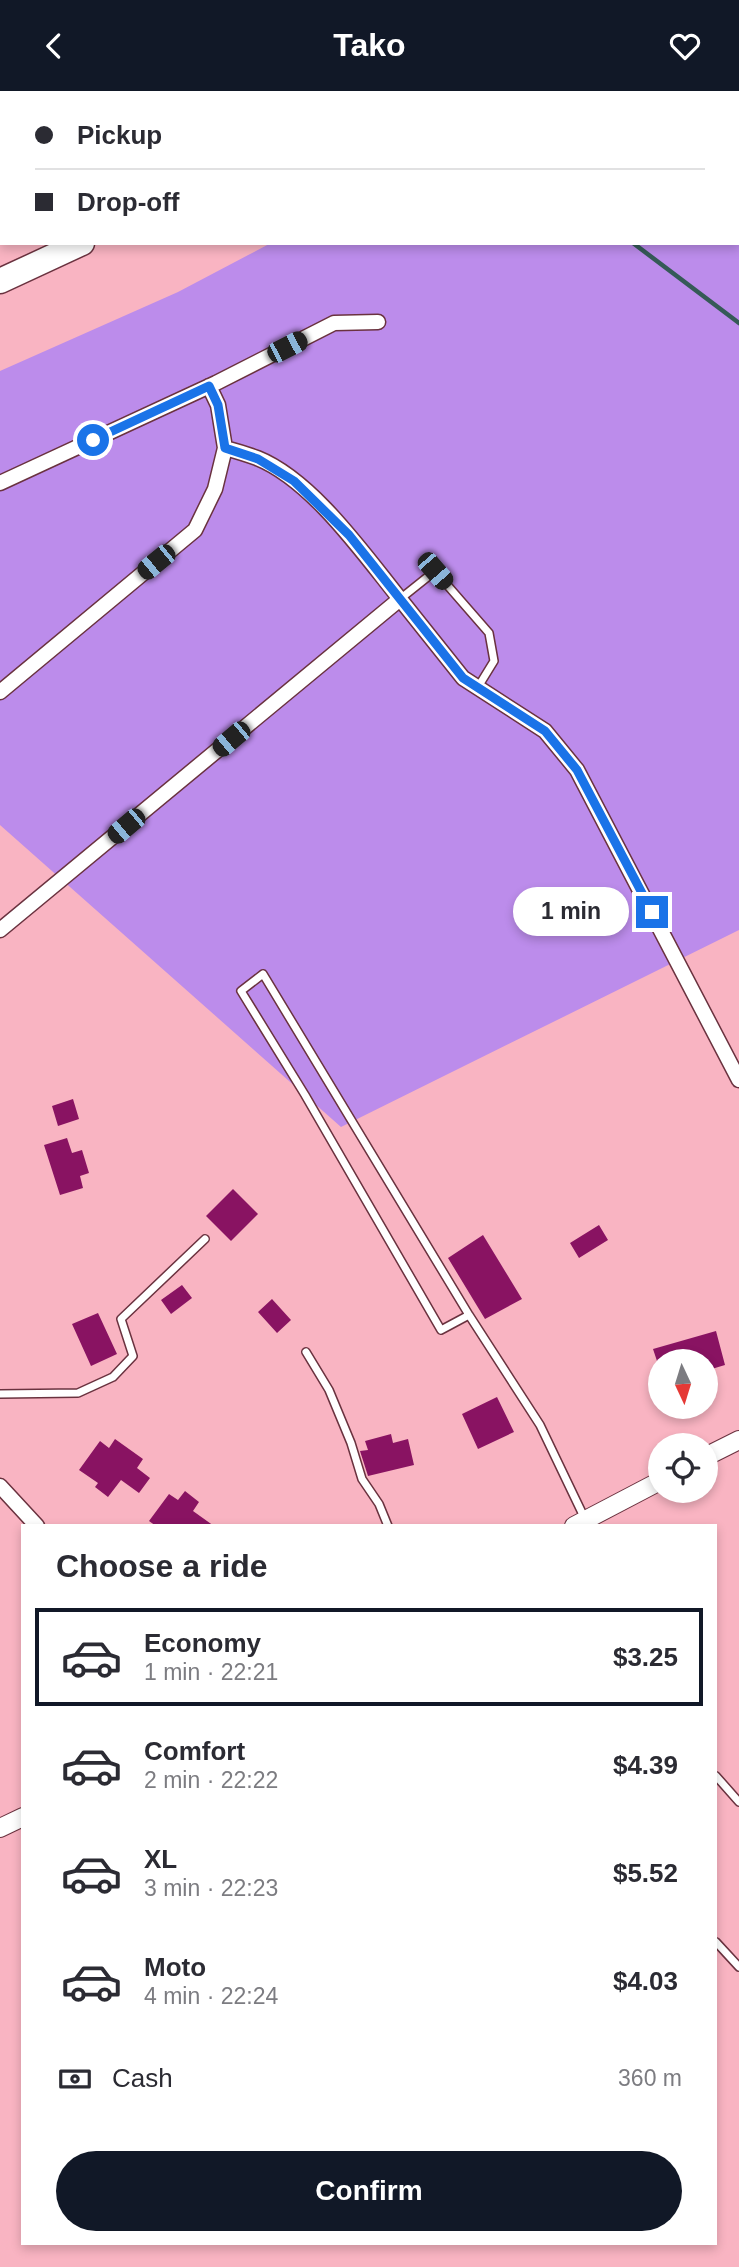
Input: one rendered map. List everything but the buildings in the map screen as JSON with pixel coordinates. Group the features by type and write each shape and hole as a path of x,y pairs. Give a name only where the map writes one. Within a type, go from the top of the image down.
{"highway":[{"path":"0,281 78,245"}],"street":[{"path":"0,482 209,386 334,323 378,322"},
{"path":"0,692 195,530 215,489 225,448 218,405 209,386"},
{"path":"225,448 258,459 294,481 349,535 463,678 545,731 577,770 739,1080"},
{"path":"0,930 400,600"},
{"path":"718,1450 739,1440"},
{"path":"0,1486 35,1524"},
{"path":"580,1523 648,1487"},
{"path":"0,1828 21,1818"}],"lane":[{"path":"400,600 435,571 489,633 495,661 478,688"},
{"path":"469,1315 441,1330 305,1095 241,991 263,974 469,1315 540,1425 580,1523"},
{"path":"0,1394 78,1393 113,1377 133,1356 121,1319 205,1239"},
{"path":"306,1352 329,1390 351,1443 362,1479 379,1504 387,1524"},
{"path":"717,1777 739,1802"},
{"path":"717,1943 739,1967"}],"shaded area":[{"path":"267,245 739,245 739,930 341,1127 0,825 0,371 178,292"}],"waterway":[{"path":"636,245 739,323"}],"route":[{"path":"93,440 209,386 218,405 225,448 258,459 294,481 349,535 463,678 545,731 577,770 652,912"}]}
